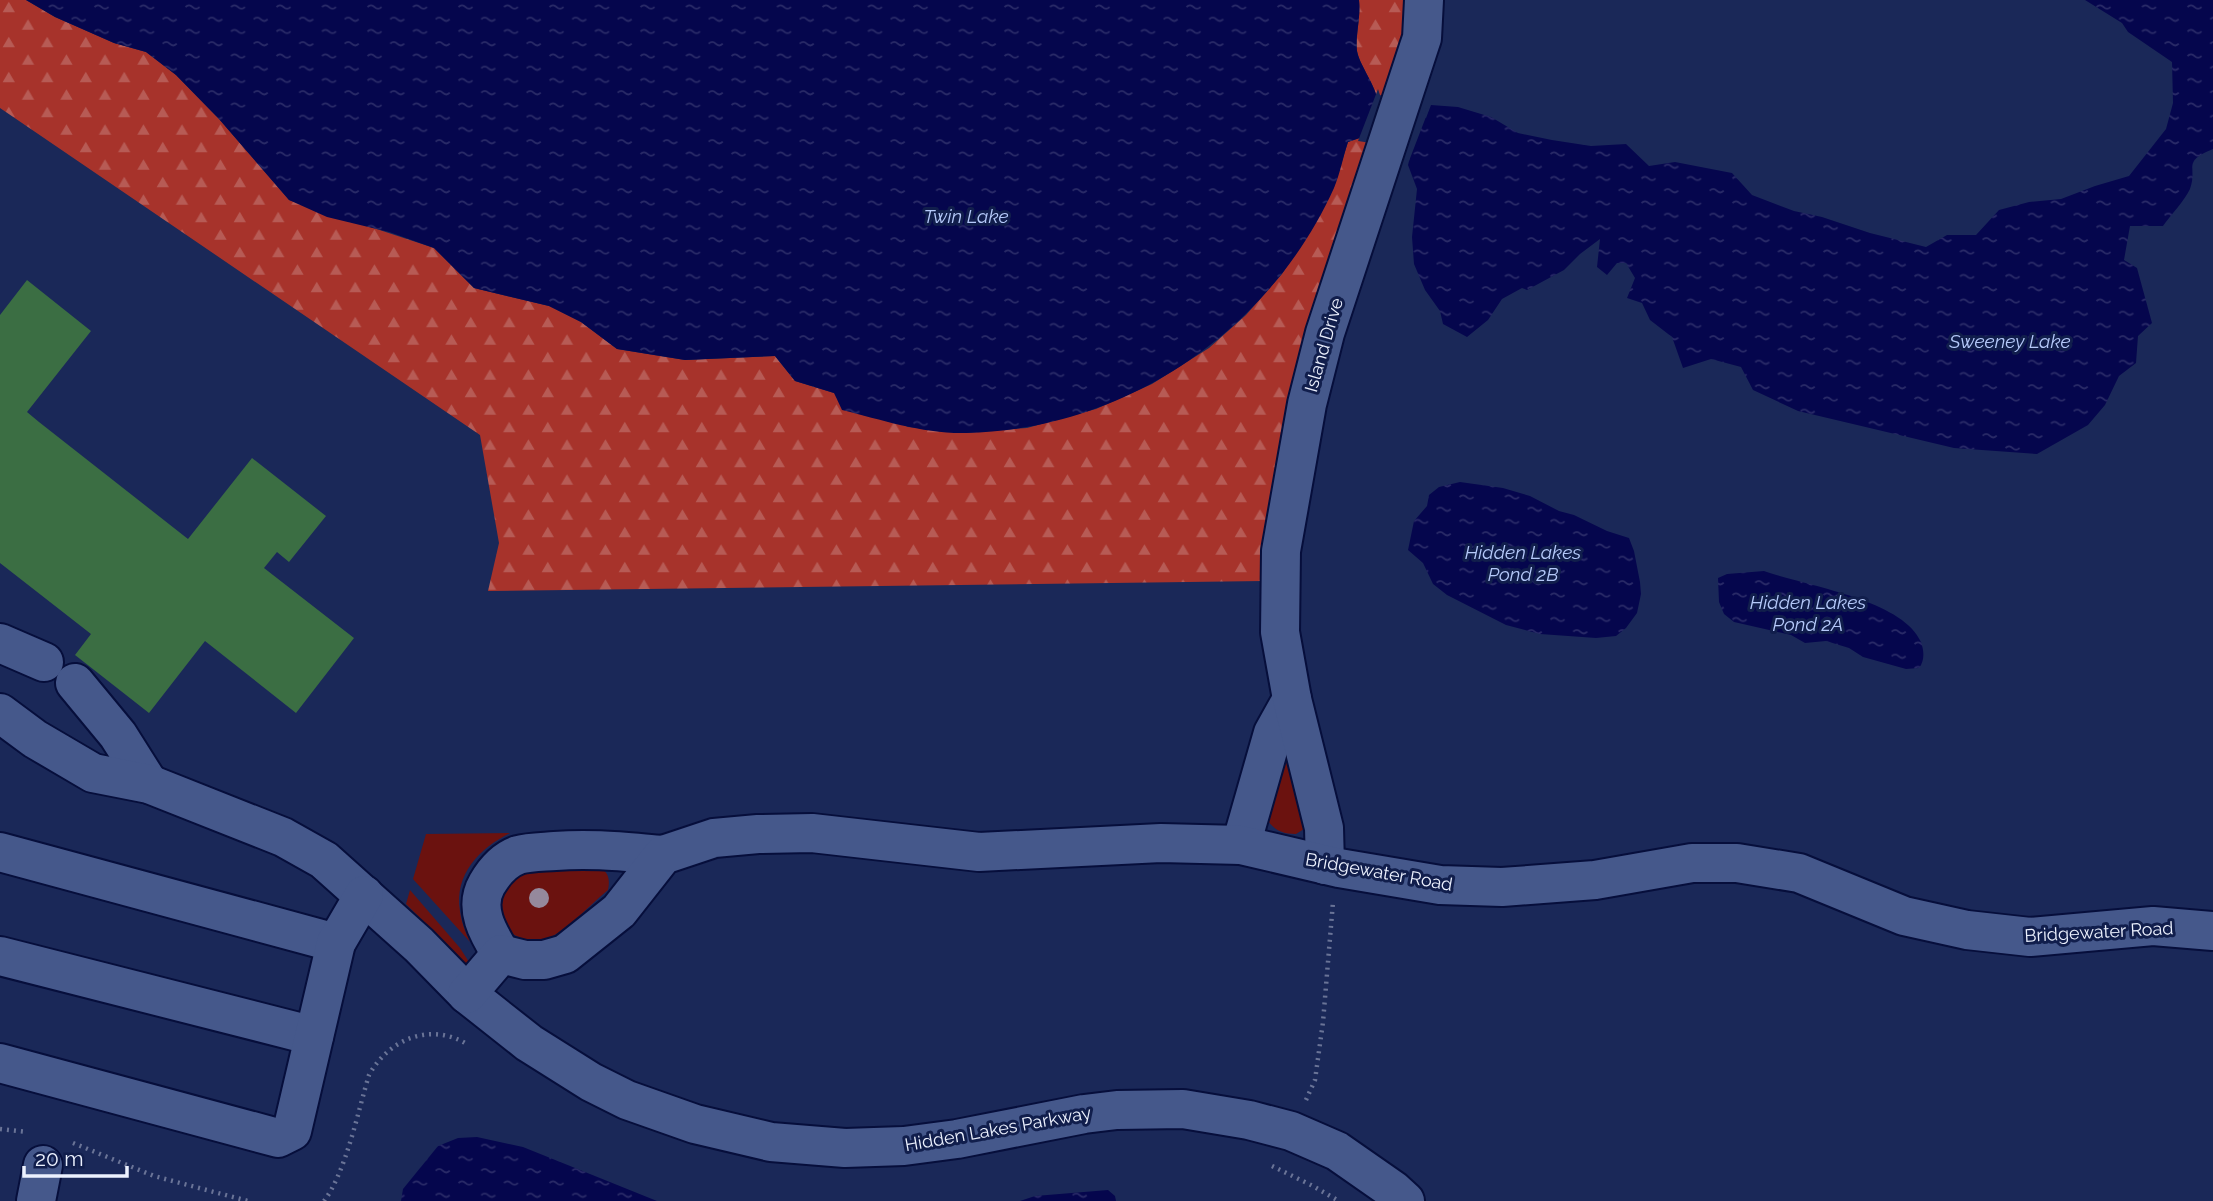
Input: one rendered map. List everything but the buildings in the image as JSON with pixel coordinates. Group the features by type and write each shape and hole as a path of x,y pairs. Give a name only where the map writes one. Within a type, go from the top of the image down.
{"street":[{"name":"Island Drive","path":"1332,867 1292,699 1280,632 1281,551 1307,404 1325,333 1422,38 1424,0"},
{"path":"0,643 59,672 118,735 149,784"},
{"path":"1241,845 1273,733 1292,699"},
{"name":"Hidden Lakes Parkway","path":"0,713 35,739 93,773 149,784 283,837 324,860 419,945 467,994 529,1043 591,1082 627,1100 695,1124 771,1142 845,1148 904,1146 957,1139 1084,1114 1183,1109 1219,1114 1291,1131 1337,1151 1405,1201"},
{"name":"Bridgewater Road","path":"501,954 487,931 481,911 484,889 494,870 516,856 591,848 663,856 714,838 798,834 876,839 979,852 1161,843 1241,845 1332,867 1440,885 1502,887 1595,880 1692,863 1737,863 1799,873 1904,916 1967,930 2030,937 2153,926 2213,930"},
{"path":"0,852 336,943"},
{"path":"467,994 501,954 525,960 544,960 565,954 618,911 663,856"},
{"path":"0,1063 278,1138 292,1131 336,943 364,895"},
{"path":"0,956 314,1036"}],"path":[{"path":"1275,1167 1315,1080 1334,895 1332,867"},
{"path":"0,1129 46,1161 78,1144 153,1176 248,1201"}],"shaded area":[{"path":"1284,742 1307,820 1304,829 1296,834 1277,830 1265,815"},
{"path":"510,833 479,855 465,874 459,898 464,927 470,942 413,879 426,834"},
{"path":"600,867 608,877 608,890 553,936 537,941 521,938 508,930 503,923 500,894 521,871"},
{"path":"410,890 460,948 469,962 467,965 406,904"}],"green space":[{"path":"0,0 26,0 55,17 114,43 146,52 176,75 219,119 289,200 434,248 474,288 549,306 581,322 617,349 685,360 775,356 795,381 834,393 908,427 964,433 1027,428 1096,409 1152,384 1209,348 1246,315 1282,274 1334,187 1348,142 1359,138 1372,140 1263,581 488,591 499,543 480,435 0,108"},
{"path":"1359,0 1405,0 1404,34 1387,101 1377,97 1358,56"}],"water":[{"name":"Twin Lake","path":"26,0 1359,0 1357,51 1377,97 1426,118 1431,105 1458,107 1491,117 1518,133 1591,146 1626,144 1649,166 1675,162 1732,173 1752,195 1794,211 1926,247 1947,235 1976,235 1999,210 2029,202 2061,199 2129,176 2166,129 2173,103 2172,62 2128,32 2122,23 2085,0 2213,0 2213,149 2194,162 2190,189 2163,226 2130,226 2124,260 2137,268 2152,323 2138,336 2136,363 2119,376 2105,405 2088,425 2037,454 1954,448 1798,411 1753,390 1741,367 1711,359 1683,368 1672,337 1650,320 1642,303 1627,298 1635,278 1626,263 1617,263 1607,275 1597,267 1600,239 1564,270 1527,290 1522,288 1502,299 1488,320 1467,337 1443,324 1440,311 1425,290 1414,264 1412,237 1417,189 1408,165 1410,157 1360,138 1348,142 1334,188 1306,240 1271,287 1231,328 1185,363 1135,392 1081,414 1025,428 950,433 903,426 842,410 834,393 795,381 775,356 685,360 617,349 581,322 549,306 474,288 434,248 389,232 327,217 289,200 219,119 176,75 146,52 114,43 55,17"},
{"name":"Hidden Lakes Pond 2B","path":"1460,482 1503,488 1530,496 1559,511 1629,538 1634,551 1641,594 1637,613 1626,628 1616,636 1596,638 1540,634 1506,625 1447,595 1433,584 1423,563 1408,550 1414,521 1427,506 1429,495 1439,487"},
{"name":"Hidden Lakes Pond 2A","path":"1764,571 1851,596 1894,615 1910,627 1921,642 1921,665 1919,668 1906,669 1863,657 1849,648 1826,641 1805,643 1791,635 1734,622 1724,614 1719,602 1718,578 1727,574"},
{"path":"477,1137 523,1147 657,1201 401,1201 403,1189 438,1146 458,1138"},
{"path":"1108,1190 1115,1196 1116,1201 1020,1201 1035,1196"}],"pier":[{"path":"1378,89 1380,95 1425,114 1426,108 1429,109 1409,161 1371,143 1358,141"}],"water label":[{"name":"Sweeney Lake","path":"2010,341"}]}
